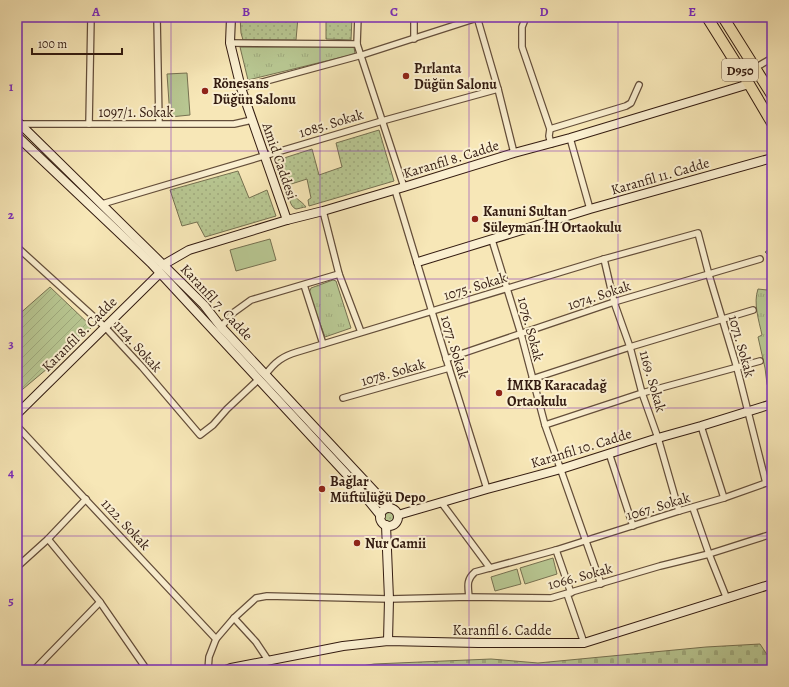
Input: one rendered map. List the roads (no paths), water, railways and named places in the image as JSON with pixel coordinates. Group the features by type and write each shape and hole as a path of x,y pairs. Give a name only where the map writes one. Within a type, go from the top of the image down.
{"highway":[{"name":"D950","path":"707,17 772,123"},
{"name":"D950","path":"723,17 772,95"}],"street":[{"path":"89,124 91,17"},
{"path":"157,17 159,123"},
{"name":"Amid Caddesi","path":"231,17 230,43 241,88 286,220"},
{"path":"358,17 357,44 362,55 404,187"},
{"path":"414,17 414,39"},
{"path":"526,17 522,27 522,47 550,129 549,136 552,144"},
{"path":"241,88 362,55 477,18 484,38 514,154"},
{"path":"230,43 357,44"},
{"path":"755,68 772,58"},
{"name":"Karanfil 8. Cadde","path":"163,264 189,250 286,220 323,211 552,144 749,84"},
{"path":"550,129 626,106 631,103 638,85"},
{"name":"1085. Sokak","path":"102,204 382,121 498,90"},
{"name":"1097/1. Sokak","path":"18,123 234,124 252,120"},
{"name":"Karanfil 7. Cadde","path":"18,123 204,304 222,327 390,508"},
{"name":"Karanfil 7. Cadde","path":"18,138 51,167 160,273 350,478 381,516"},
{"path":"570,138 590,209"},
{"name":"Karanfil 11. Cadde","path":"418,262 590,209 772,158"},
{"name":"1077. Sokak","path":"395,190 418,262 431,312 487,489"},
{"path":"323,211 339,274 362,332"},
{"name":"1075. Sokak","path":"266,374 274,364 286,356 604,259 698,233"},
{"name":"1071. Sokak","path":"698,233 737,368 747,412 769,482"},
{"name":"1076. Sokak","path":"492,240 521,334 545,424 601,584"},
{"name":"1124. Sokak","path":"17,248 105,327 142,367 200,435 213,425 227,409 259,379"},
{"name":"1169. Sokak","path":"604,259 614,302 630,347 642,393 658,438 679,511"},
{"name":"1074. Sokak","path":"446,359 614,302 760,259"},
{"name":"Karanfil 8. Cadde","path":"17,414 160,273"},
{"path":"222,327 233,313 251,300 339,274"},
{"path":"304,285 323,344"},
{"path":"532,379 630,347 753,310"},
{"path":"545,424 642,393 760,361"},
{"name":"1078. Sokak","path":"343,398 449,368"},
{"name":"Karanfil 10. Cadde","path":"398,516 441,502 561,469 772,404"},
{"name":"1122. Sokak","path":"17,426 216,639"},
{"path":"701,426 724,498"},
{"path":"609,453 633,526"},
{"name":"1067. Sokak","path":"469,597 468,582 470,576 475,572 556,550 679,511 693,508 769,482"},
{"path":"17,567 48,539 86,499"},
{"path":"441,502 490,568"},
{"path":"386,525 395,523 398,516 395,510 390,508 382,511 381,516 382,521 386,525 389,599 388,641"},
{"path":"693,508 727,599"},
{"name":"1066. Sokak","path":"208,670 209,657 216,639 234,618 256,598 266,596 389,599 469,597 551,598 569,594 660,566 709,554 772,534"},
{"path":"48,539 100,602 147,670"},
{"path":"556,550 584,643"},
{"name":"Karanfil 6. Cadde","path":"226,670 268,660 343,646 388,641 584,643 772,584"},
{"path":"34,670 100,602"},
{"path":"234,618 256,642 268,660"}],"place":[{"name":"Pırlanta Düğün Salonu","path":"406,76"},
{"name":"Rönesans Düğün Salonu","path":"205,91"},
{"name":"Kanuni Sultan Süleyman İH Ortaokulu","path":"475,219"},
{"name":"İMKB Karacadağ Ortaokulu","path":"499,393"},
{"name":"Bağlar Müftülüğü Depo","path":"322,489"},
{"name":"Nur Camii","path":"357,543"}]}
